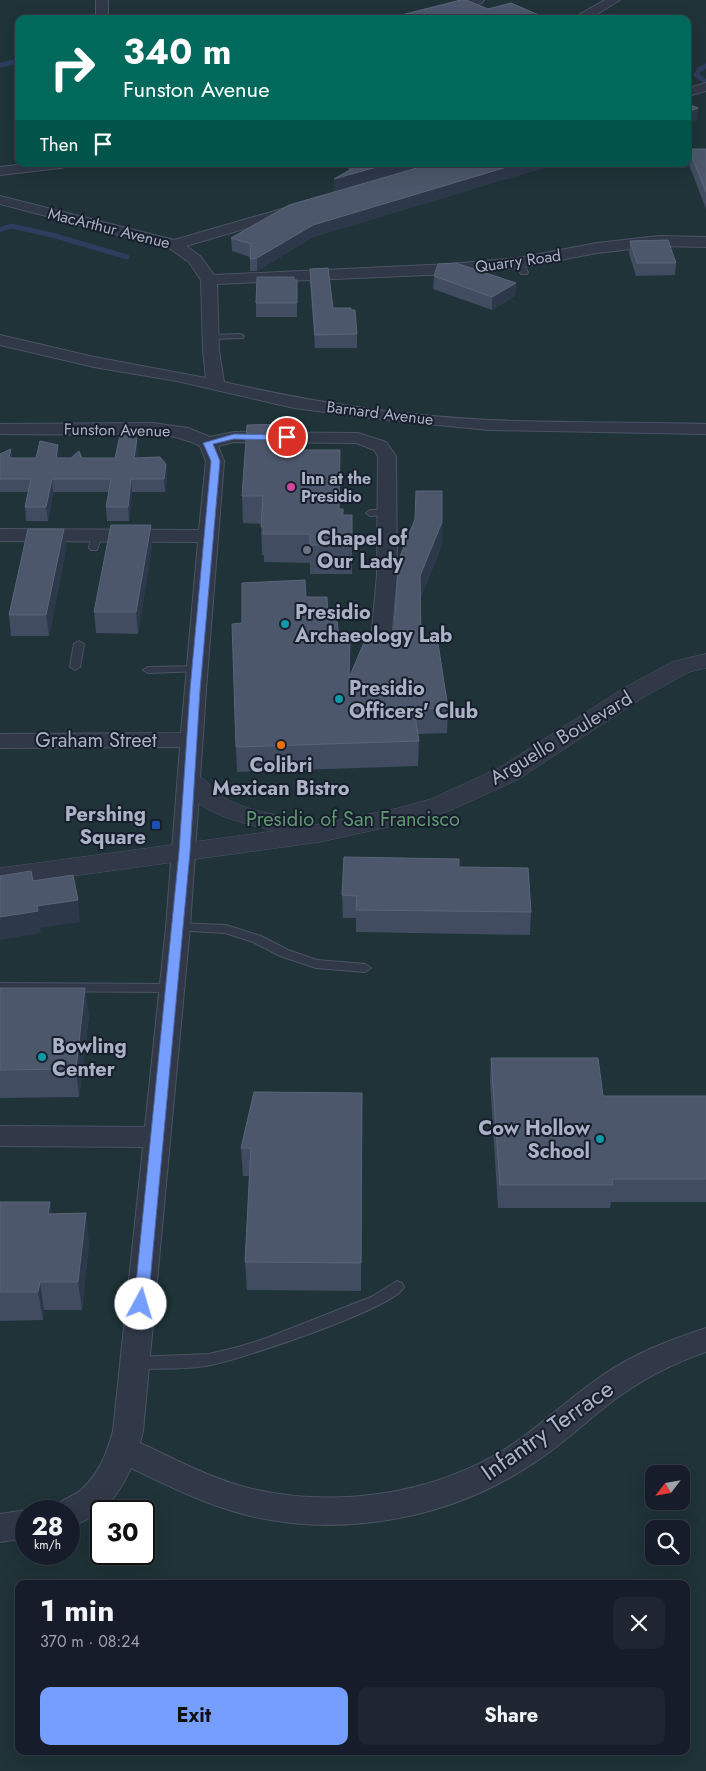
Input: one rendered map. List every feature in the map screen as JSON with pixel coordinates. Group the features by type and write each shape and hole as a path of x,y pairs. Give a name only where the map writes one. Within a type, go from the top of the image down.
{"street":[{"path":"102,0 102,15"},
{"path":"424,15 478,0"},
{"path":"587,15 614,0"},
{"path":"691,91 706,87"},
{"path":"0,170 30,167"},
{"name":"MacArthur Avenue","path":"0,200 174,245 306,206"},
{"name":"Quarry Road","path":"209,280 521,268 597,248 659,241 706,242"},
{"path":"174,245 195,259 209,280 211,337 216,385"},
{"name":"Barnard Avenue","path":"0,340 94,362 177,376 294,403 386,415 470,423 603,428 706,429"},
{"name":"Funston Avenue","path":"0,429 154,428 183,432 208,443"},
{"path":"80,1508 88,1504 99,1494 110,1479 123,1449 128,1431 178,927 215,461 208,443 234,437 358,438 380,446 388,456 378,513 387,575 380,651"},
{"path":"0,535 96,542 209,536"},
{"name":"Arguello Boulevard","path":"0,877 320,833 401,816 440,804 508,774 633,694 680,667 706,662"},
{"name":"Graham Street","path":"0,741 192,740"},
{"path":"189,781 219,806 249,816 320,833"},
{"path":"0,1136 158,1136"},
{"name":"Infantry Terrace","path":"123,1449 187,1479 259,1504 300,1510 333,1510 410,1503 456,1490 490,1473 518,1456 626,1376 662,1357 706,1340"},
{"path":"0,1528 15,1526"}],"lane":[{"path":"211,337 240,336"},
{"path":"75,667 79,644"},
{"path":"148,670 197,670"},
{"path":"178,927 226,929 257,939 284,953 316,964 364,968"},
{"path":"0,987 171,988"},
{"path":"135,1363 209,1360 238,1353 267,1344 376,1301 397,1288"}],"green space":[{"name":"Presidio of San Francisco","path":"0,0 706,0 706,1771 0,1771"}],"building":[{"path":"466,0 488,9 511,3 539,15 401,15"},
{"path":"691,105 698,108 691,111"},
{"path":"691,149 706,149 706,192 691,154"},
{"path":"353,167 376,167 334,179"},
{"path":"421,167 507,167 313,225 257,258 250,259 251,244 231,238 289,205"},
{"path":"668,240 676,263 637,263 630,241"},
{"path":"456,263 516,283 492,297 434,276 438,264"},
{"path":"328,268 333,308 351,308 351,310 355,310 357,334 315,335 310,269"},
{"path":"257,277 294,277 294,280 297,280 297,303 256,303"},
{"path":"292,424 291,450 340,450 339,509 343,509 343,515 352,515 352,545 310,545 310,534 263,534 264,527 261,527 263,496 242,496 247,425"},
{"path":"120,435 137,438 134,458 160,457 166,464 164,479 131,479 128,507 106,507 111,479 52,479 46,507 25,507 31,479 0,479 0,454 11,449 9,458 36,458 40,441 58,445 56,458 71,458 79,451 82,458 115,458"},
{"path":"416,491 442,491 442,522 420,576 421,638 437,637 448,708 414,709 419,741 236,747 232,624 242,623 242,583 305,580 306,597 327,597 328,621 337,620 339,640 350,640 349,678 365,640 393,639 399,559 415,519"},
{"path":"111,525 151,525 136,612 94,612"},
{"path":"28,529 64,529 46,615 9,615"},
{"path":"344,857 459,859 459,867 528,868 531,912 356,910 357,896 342,895"},
{"path":"31,871 33,881 73,875 78,900 37,906 38,911 0,917 0,876"},
{"name":"Bowling Center","path":"0,988 85,988 76,1069 0,1070"},
{"name":"Cow Hollow School","path":"491,1058 598,1058 603,1096 706,1096 706,1179 612,1179 613,1185 500,1185"},
{"path":"254,1092 362,1093 361,1263 245,1262 251,1148 241,1148"},
{"path":"0,1202 50,1202 48,1214 86,1213 78,1282 40,1282 38,1292 0,1292"}],"waterway":[{"path":"0,65 15,62"},
{"path":"705,81 696,75 700,69 706,66"},
{"path":"0,230 11,226 52,235 127,257"}],"place":[{"name":"Inn at the Presidio","path":"291,487"},
{"name":"Chapel of Our Lady","path":"307,550"},
{"name":"Presidio Archaeology Lab","path":"285,624"},
{"name":"Presidio Officers' Club","path":"339,699"},
{"name":"Colibri Mexican Bistro","path":"281,745"},
{"name":"Pershing Square","path":"156,825"},
{"name":"Bowling Center","path":"42,1057"},
{"name":"Cow Hollow School","path":"600,1139"}],"route":[{"path":"141,1304 186,834 195,690 215,461 208,443 234,437 287,437"}]}
